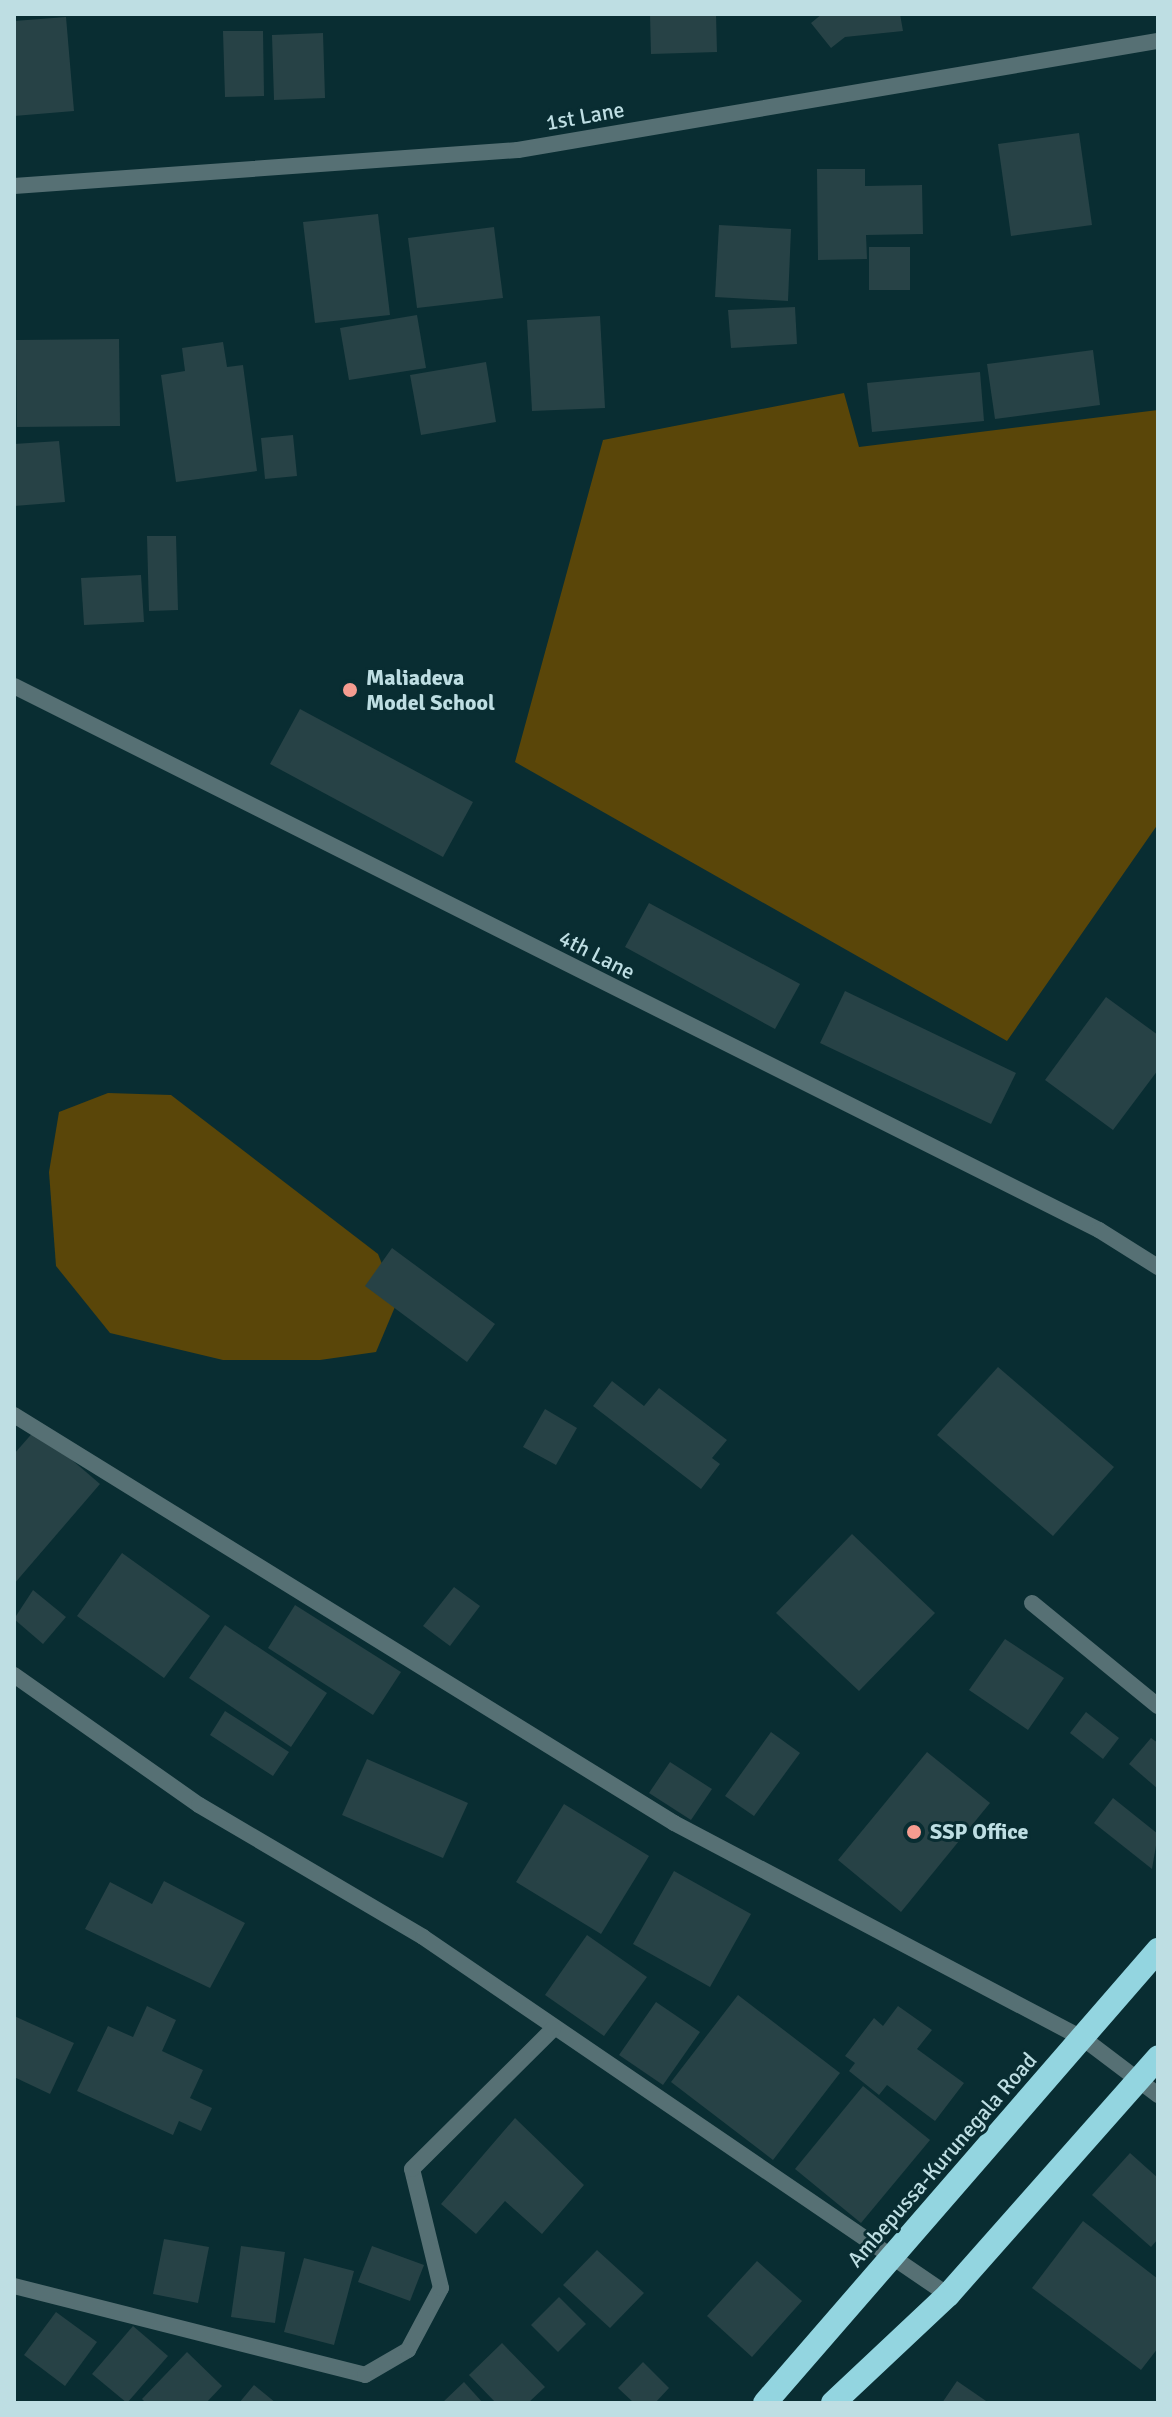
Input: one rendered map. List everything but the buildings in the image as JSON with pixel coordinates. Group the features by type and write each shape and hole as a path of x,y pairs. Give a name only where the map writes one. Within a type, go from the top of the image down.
{"highway":[{"name":"Ambepussa-Kurunegala Road","path":"765,2403 1084,2039 1158,1950"},
{"path":"833,2403 948,2295 1150,2086 1158,2058"}],"street":[{"name":"1st Lane","path":"14,186 518,150 1158,41"},
{"name":"4th Lane","path":"14,686 1099,1230 1158,1267"},
{"path":"14,1415 674,1823 1084,2039 1150,2086"},
{"path":"1032,1603 1158,1706"},
{"path":"14,1675 199,1805 423,1937 553,2029 948,2295"},
{"path":"14,2286 365,2375 408,2350 441,2288 412,2169 553,2029"}],"shaded area":[{"path":"844,393 859,447 1158,410 1158,824 1007,1041 515,762 603,440"},
{"path":"108,1093 171,1095 378,1254 397,1302 376,1352 320,1360 223,1360 110,1333 56,1266 49,1172 59,1112"}],"place":[{"name":"Maliadeva Model School","path":"350,690"},
{"name":"SSP Office","path":"914,1832"}]}
